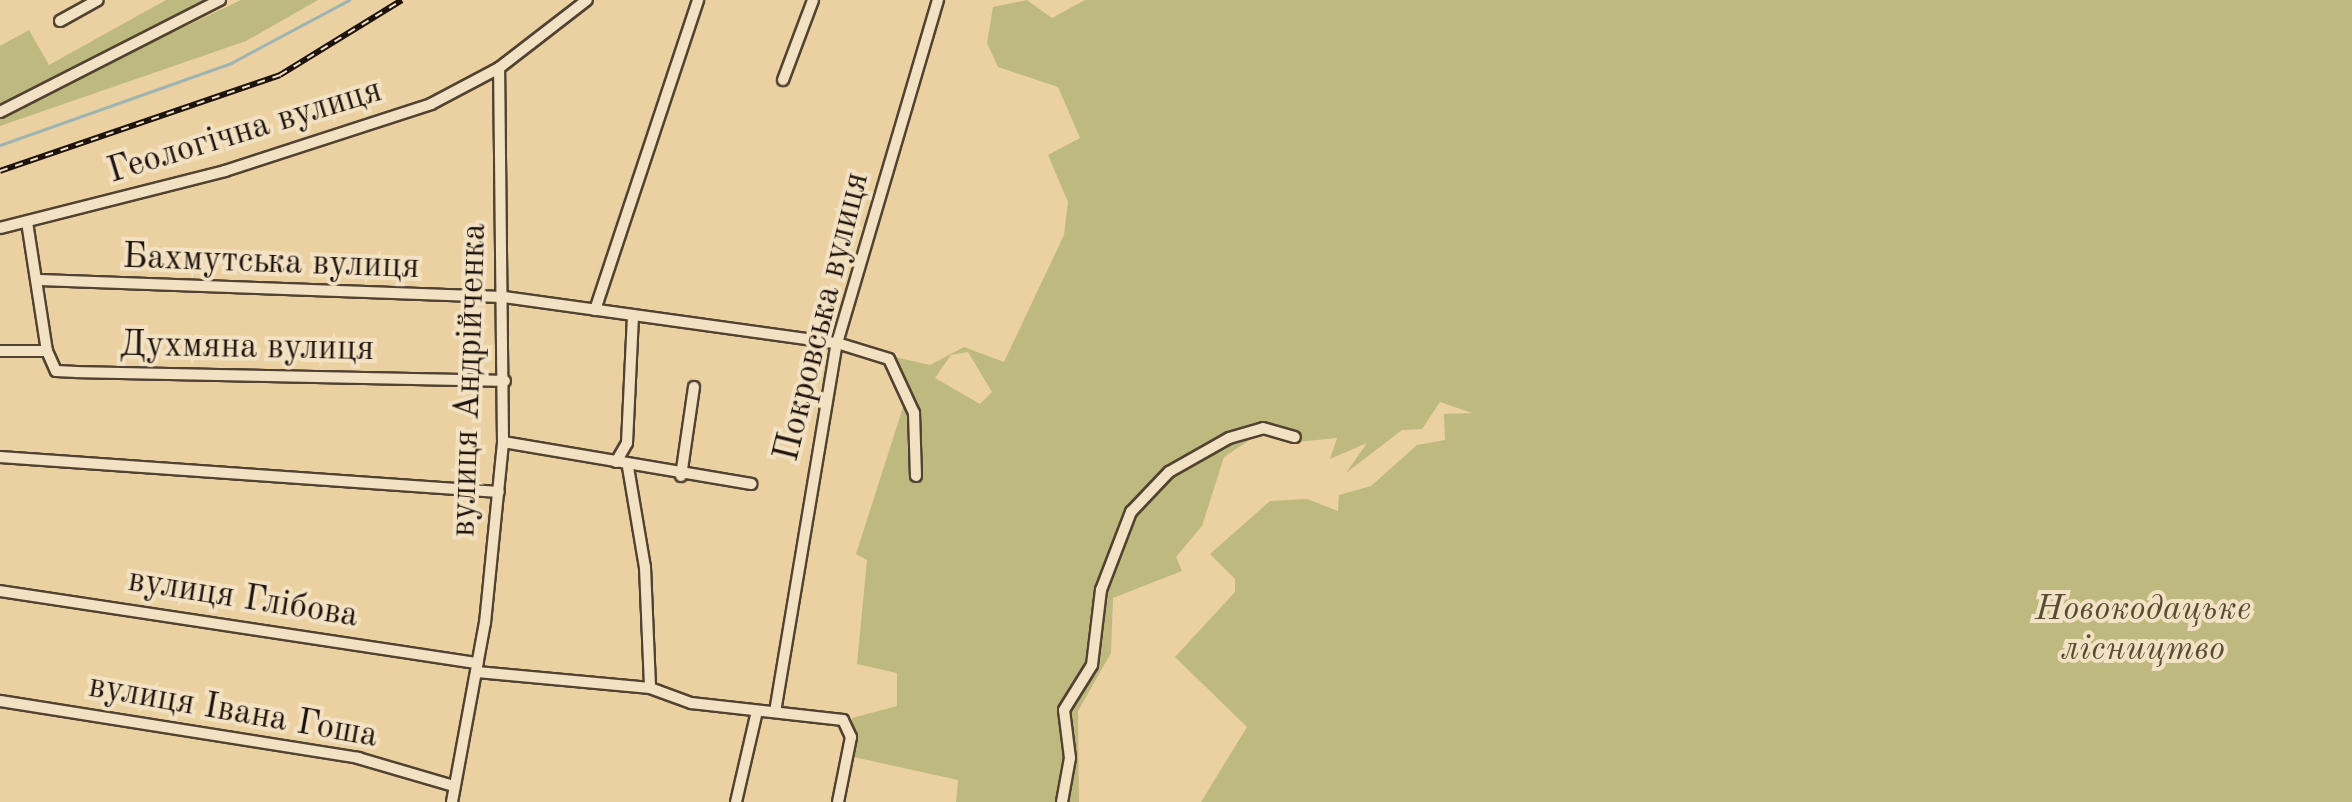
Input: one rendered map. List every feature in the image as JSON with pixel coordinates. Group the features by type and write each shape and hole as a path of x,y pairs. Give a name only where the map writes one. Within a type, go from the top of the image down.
{"street":[{"path":"60,22 98,0"},
{"path":"0,112 220,0"},
{"path":"498,68 587,0"},
{"path":"595,310 698,0"},
{"path":"783,80 813,0"},
{"name":"Покровська вулиця","path":"776,712 837,342 938,0"},
{"name":"Геологічна вулиця","path":"0,228 326,139 431,104 498,68"},
{"name":"вулиця Андрійченка","path":"452,802 477,667 503,442 498,68"},
{"path":"27,222 46,351"},
{"name":"Бахмутська вулиця","path":"38,280 504,298 837,342 889,359 914,414 916,476"},
{"path":"616,462 627,443 633,315"},
{"name":"Духмяна вулиця","path":"0,351 46,351 56,371 504,381"},
{"path":"681,476 694,387"},
{"path":"1062,802 1070,758 1064,710 1092,665 1102,590 1131,512 1170,472 1229,438 1262,428 1295,437"},
{"path":"503,442 681,476 751,484"},
{"path":"0,456 499,492"},
{"path":"628,467 645,567 650,688"},
{"name":"вулиця Глібова","path":"0,591 477,667"},
{"path":"477,667 650,688 757,711 850,723 838,802"},
{"name":"вулиця Івана Гоша","path":"0,701 358,758 454,786"},
{"path":"736,802 757,711"}],"green space":[{"path":"166,0 212,0 0,104 0,46 29,30 49,65"},
{"path":"241,0 318,0 246,41 0,126 0,115"},
{"name":"Новокодацьке лісництво","path":"1027,0 1052,18 1085,0 2352,0 2352,802 1201,802 1247,727 1175,657 1235,592 1235,579 1210,554 1270,501 1307,499 1338,511 1339,495 1371,486 1417,445 1445,440 1444,414 1472,413 1440,402 1422,429 1402,430 1346,473 1367,443 1330,459 1337,438 1296,442 1263,431 1224,457 1202,526 1176,557 1182,571 1113,598 1111,653 1078,711 1079,802 956,802 958,780 849,756 852,718 897,706 897,673 857,664 867,560 856,554 906,398 890,356 930,365 964,347 1004,362 1064,235 1068,202 1048,155 1080,138 1058,87 998,67 987,43 993,7","holes":["968,352 992,392 980,404 935,378 951,355"]}],"waterway":[{"path":"0,145 231,63 349,0"}],"railway":[{"path":"0,171 280,75 402,0"}]}
